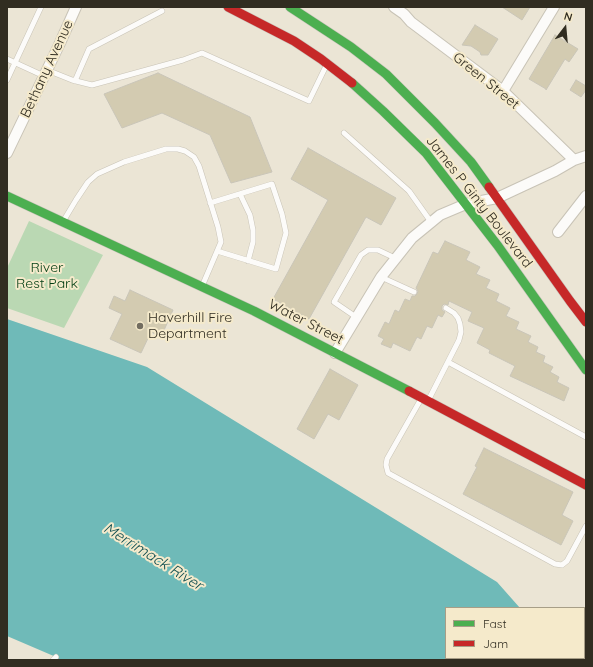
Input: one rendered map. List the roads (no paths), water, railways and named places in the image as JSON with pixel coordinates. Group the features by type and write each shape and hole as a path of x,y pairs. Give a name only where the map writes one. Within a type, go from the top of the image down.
{"main road":[{"name":"James P Ginty Boulevard","path":"228,7 294,41 349,80 426,153 498,246 586,370"},
{"name":"James P Ginty Boulevard","path":"290,7 344,42 386,74 435,123 471,162 565,295 586,322"},
{"name":"Water Street","path":"7,196 254,311 585,482"}],"street":[{"name":"Bethany Avenue","path":"7,153 76,7"},
{"name":"Green Street","path":"394,7 406,10 411,22 504,91 574,160"},
{"path":"504,91 554,7"},
{"path":"336,353 380,277 412,238 431,222 440,215 466,204 497,198 555,171 574,160 586,156"},
{"path":"558,232 586,196"}],"lane":[{"path":"7,80 41,7"},
{"path":"75,81 89,48 162,11"},
{"path":"7,59 46,73 92,85 183,60 202,53 309,101 327,64"},
{"path":"344,133 409,191 431,222"},
{"path":"63,222 88,182 97,174 124,162 166,149 178,149 185,151 194,157 199,166 218,227 220,242 202,287"},
{"path":"210,203 272,184 282,214 286,233 276,269 217,251"},
{"path":"240,194 250,215 253,230 253,242 248,261"},
{"path":"356,317 334,302 361,255 368,250 378,250 395,258"},
{"path":"380,277 414,292"},
{"path":"446,308 454,313 458,318 461,332 459,340 448,362 387,459 386,466 388,474 555,564 562,565 567,561 586,526"},
{"path":"448,362 586,438"}],"water":[{"name":"Merrimack River","path":"7,319 147,367 497,582 519,607 445,607 445,659 568,660 60,660 7,636"}],"place":[{"name":"Haverhill Fire Department","path":"140,326"}],"park label":[{"name":"River Rest Park","path":"47,276"}]}
